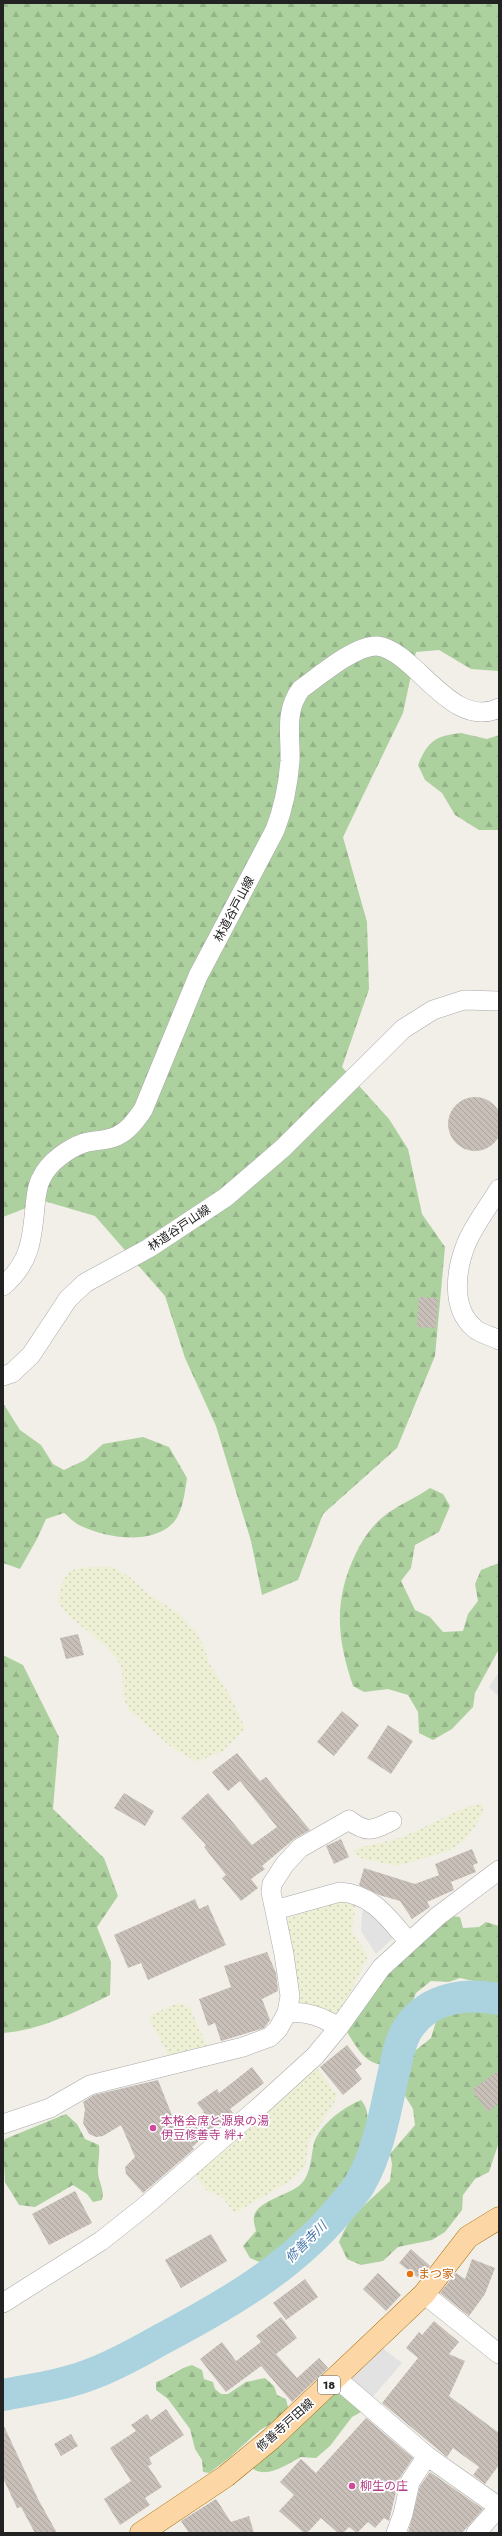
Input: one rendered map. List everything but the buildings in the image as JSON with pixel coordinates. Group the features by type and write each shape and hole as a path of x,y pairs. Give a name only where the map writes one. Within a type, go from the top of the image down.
{"main road":[{"name":"修善寺戸田線","path":"141,2533 226,2476 271,2439 424,2294 468,2238 499,2218"}],"street":[{"name":"林道谷戸山線","path":"3,1286 17,1274 31,1245 37,1193 42,1177 51,1164 68,1151 84,1143 116,1137 132,1127 143,1110 198,976 264,853 277,824 284,805 288,781 290,713 295,697 301,689 350,655 364,648 377,646 401,659 457,705 478,713 499,708"},
{"name":"林道谷戸山線","path":"3,1376 12,1373 32,1355 68,1299 85,1283 149,1248 226,1197 283,1148 403,1029 433,1010 464,1000 499,1000"},
{"path":"499,1189 467,1242 458,1278 457,1295 463,1314 474,1329 499,1340"},
{"path":"3,2124 50,2108 90,2085 243,2047 270,2037 278,2029 288,2013 290,1996 271,1892 272,1884 284,1864 300,1848 349,1820 359,1828 372,1830 392,1821"},
{"path":"3,2303 101,2241 144,2207 315,2056 339,2027 381,1968 438,1916 499,1870"},
{"path":"275,1910 340,1892 351,1892 364,1897 375,1905 409,1942"},
{"path":"288,2013 297,2012 318,2015 339,2027"},
{"path":"424,2294 499,2354"},
{"path":"336,2378 427,2456 499,2507 476,2533"},
{"path":"397,2533 410,2482 427,2456"}],"green space":[{"path":"3,3 499,3 499,671 471,669 439,650 416,652 403,713 343,837 367,922 369,989 342,1067 389,1119 408,1149 422,1214 445,1247 435,1356 397,1448 323,1514 298,1580 262,1595 251,1541 216,1426 185,1358 165,1296 95,1216 44,1201 3,1217"},
{"path":"461,733 487,739 499,735 499,830 479,830 455,815 442,793 425,780 418,765 425,750 434,741 445,736"},
{"path":"3,1403 20,1430 41,1445 53,1464 64,1470 85,1460 103,1444 143,1437 169,1447 187,1478 180,1512 174,1522 165,1530 154,1534 129,1538 103,1534 81,1526 64,1513 46,1519 37,1539 20,1569 3,1563"},
{"path":"430,1488 443,1494 450,1506 439,1532 415,1545 411,1568 401,1581 415,1610 430,1617 443,1632 463,1631 468,1614 478,1601 475,1584 481,1570 499,1563 499,1649 475,1693 473,1707 452,1729 433,1740 419,1733 418,1712 408,1695 388,1689 364,1692 353,1686 343,1652 340,1620 344,1587 356,1553 366,1536 373,1526 388,1513"},
{"path":"85,1567 113,1567 127,1575 151,1596 177,1612 195,1631 204,1646 209,1663 229,1694 245,1728 223,1751 197,1762 170,1746 128,1709 123,1696 122,1670 117,1659 106,1646 64,1612 58,1600 61,1585 69,1571"},
{"path":"3,1655 23,1665 59,1737 53,1809 104,1858 118,1896 97,1927 111,1962 110,1995 71,2014 45,2024 3,2033"},
{"path":"482,1803 483,1813 474,1828 464,1841 448,1851 398,1866 360,1858 354,1852 355,1849 403,1837 464,1808"},
{"path":"343,1899 356,1902 352,1932 368,1956 341,2012 336,2014 299,2007 285,1919"},
{"path":"447,1916 460,1917 463,1928 479,1927 486,1922 499,1926 499,1987 483,1988 473,1981 460,1978 449,1982 431,1981 416,1993 408,2013 391,2035 388,2050 381,2065 369,2060 357,2048 347,2032 373,1988"},
{"path":"178,2003 190,2008 208,2048 170,2058 149,2019 152,2014"},
{"path":"480,2005 499,2010 499,2142 489,2172 475,2179 463,2195 462,2210 445,2232 432,2240 398,2247 383,2261 361,2265 347,2259 339,2242 343,2232 354,2216 390,2181 392,2164 390,2154 415,2125 413,2109 402,2091 401,2081 403,2068 416,2050 431,2038 437,2018 467,2006"},
{"path":"315,2066 338,2096 309,2142 305,2166 290,2181 235,2213 222,2197 206,2190 195,2175"},
{"path":"361,2100 367,2112 367,2123 360,2146 359,2160 356,2166 345,2178 324,2211 304,2231 295,2235 288,2248 262,2263 250,2258 243,2246 256,2231 254,2216 257,2210 268,2202 302,2183 309,2169 314,2143 321,2129 333,2117 347,2107"},
{"path":"66,2114 77,2124 85,2139 99,2145 98,2171 103,2192 102,2200 93,2202 87,2194 73,2185 35,2207 19,2205 5,2182 3,2145 5,2139"},
{"path":"192,2365 202,2370 204,2379 213,2382 215,2389 221,2394 228,2394 246,2382 265,2378 274,2386 277,2395 286,2399 288,2407 284,2417 260,2430 229,2458 209,2473 203,2472 202,2460 195,2449 190,2429 168,2399 156,2390 156,2382"},
{"path":"338,2391 363,2411 352,2417 330,2446 316,2458 301,2457 277,2470 270,2472 257,2471 251,2467"}],"shaded area":[{"path":"499,1672 499,1697 489,1687"},
{"path":"363,1904 393,1938 376,1954 361,1931"},
{"path":"381,2347 402,2363 370,2400 346,2379"}],"waterway":[{"name":"修善寺川","path":"3,2395 72,2381 112,2366 235,2298 280,2266 321,2230 359,2186 377,2144 399,2051 403,2038 409,2027 427,2009 438,2003 462,1997 487,1997 499,1999"}],"place":[{"name":"本格会席と源泉の湯 伊豆修善寺 絆+","path":"153,2128"},
{"name":"まつ家","path":"410,2274"},
{"name":"柳生の庄","path":"352,2486"}]}
